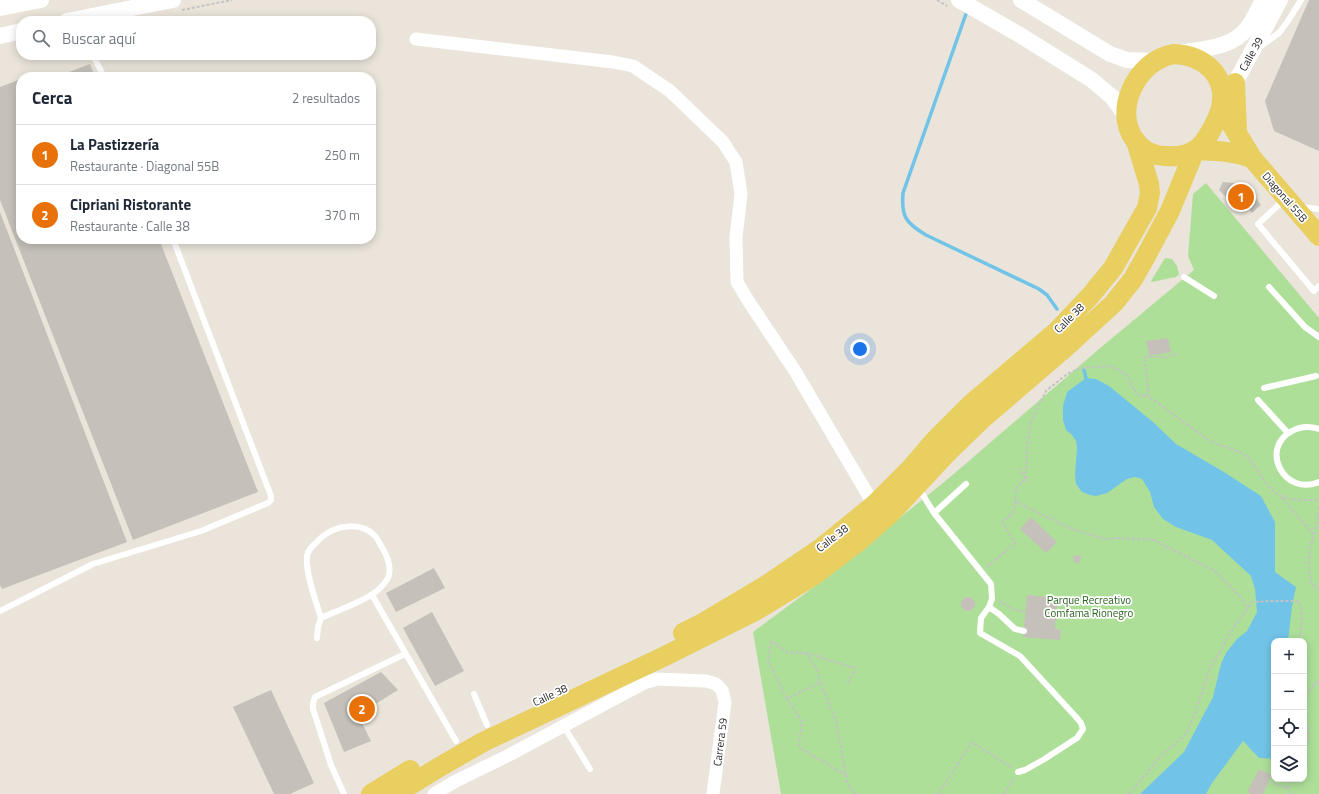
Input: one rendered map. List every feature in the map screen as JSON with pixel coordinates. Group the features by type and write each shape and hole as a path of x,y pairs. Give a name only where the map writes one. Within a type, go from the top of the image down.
{"main road":[{"path":"1174,54 1189,55 1209,66 1219,82 1222,97 1221,107 1210,133 1202,144 1195,150 1179,156 1159,156 1147,151 1136,141 1128,129 1126,104 1140,75 1153,61 1165,55 1174,54"},
{"path":"1236,83 1237,133"},
{"name":"Diagonal 55B","path":"1221,107 1252,158 1319,236"},
{"name":"Calle 38","path":"371,794 456,741 487,724 701,624 768,584 821,548 874,505 971,404 1057,331 1091,295 1113,268 1147,208 1150,193 1147,176 1136,141"},
{"path":"1195,150 1228,152 1252,158"},
{"name":"Calle 38","path":"396,794 483,742 665,656 757,610 813,576 859,541 891,513 948,452 981,420 1066,347 1114,303 1133,279 1170,211 1195,150"}],"street":[{"path":"0,8 40,0"},
{"path":"92,16 173,0"},
{"path":"959,0 1020,35 1101,87 1112,97 1126,116"},
{"path":"1021,0 1110,54 1127,60 1153,61"},
{"name":"Calle 39","path":"1174,54 1223,45 1233,40 1248,28 1263,0"},
{"name":"Calle 39","path":"1221,107 1236,83 1280,0"},
{"path":"0,36 16,32"},
{"path":"416,39 605,61 633,66 670,91 723,142 736,162 741,194 736,238 737,282 795,371 874,505"},
{"name":"Carrera 59","path":"563,725 644,682 657,679 706,681 716,684 722,690 724,702 713,794"},
{"path":"434,794 563,725"}],"lane":[{"path":"1253,51 1279,33 1300,0"},
{"path":"96,60 102,72"},
{"path":"1319,209 1290,202 1258,224 1314,291 1319,286"},
{"path":"0,610 93,564 201,531 268,503 271,500 271,496 175,244"},
{"path":"1184,277 1214,296"},
{"path":"1269,288 1305,327 1319,337"},
{"path":"1264,388 1316,376"},
{"path":"1258,400 1288,433"},
{"path":"1319,429 1306,426 1296,428 1281,440 1277,450 1277,460 1280,469 1286,477 1294,483 1303,486 1313,485 1319,482"},
{"path":"934,512 966,484"},
{"path":"917,486 934,512 991,584 992,599 982,618 980,632 1020,656 1081,723 1083,729 1077,738 1043,760 1025,770 1018,772"},
{"path":"318,638 318,627 321,618 307,567 307,554 311,547 329,532 346,526 356,526 368,530 375,536 386,553 389,564 389,575 385,582 372,595 321,618"},
{"path":"372,595 456,741"},
{"path":"989,607 1015,629 1024,631"},
{"path":"344,794 331,764 314,709 313,703 315,697 405,654"},
{"path":"474,694 487,724"},
{"path":"563,725 590,769"}],"path":[{"path":"937,0 942,3"},
{"path":"1149,397 1144,357 1166,357 1177,354"},
{"path":"981,572 1015,543 1002,522 1013,513 1016,507 1015,501 1018,488 1026,478 1027,446 1032,422 1037,408 1046,391 1067,374 1080,368 1110,366 1126,374 1134,390 1139,395 1149,397 1210,441 1230,447 1245,455 1265,484 1281,497 1314,535"},
{"path":"1018,468 1026,478"},
{"path":"1281,497 1302,501 1319,500"},
{"path":"1015,501 1067,527 1088,534 1107,539 1119,538 1154,540 1215,571 1243,600 1247,609"},
{"path":"1319,506 1316,528 1308,554 1308,573 1312,584 1319,588"},
{"path":"992,599 1015,610 1026,612"},
{"path":"1129,794 1161,756 1185,735 1196,711 1209,670 1234,627 1252,602 1299,600 1302,613 1301,633 1299,638"},
{"path":"846,775 800,748 799,743 802,722 787,698 768,661 771,641 787,652 805,653 855,668 847,685"},
{"path":"805,653 817,669 820,682 836,721 847,783 855,794"},
{"path":"1305,710 1306,696 1319,680"},
{"path":"787,698 820,682"},
{"path":"1307,726 1309,735 1307,745"},
{"path":"938,794 972,742 1018,772 1004,794"},
{"path":"1287,788 1290,785 1290,782"},
{"path":"1273,783 1287,788 1291,794"}],"green space":[{"name":"Parque Recreativo Comfama Rionegro","path":"1206,183 1319,318 1319,794 781,794 753,632 822,581 949,478 1099,349 1194,270 1188,256 1193,194"},
{"path":"1165,258 1172,259 1177,266 1179,274 1176,277 1152,282 1151,281"}],"water":[{"path":"1086,378 1096,379 1109,386 1153,422 1176,444 1261,496 1275,522 1275,572 1296,587 1288,638 1271,638 1271,759 1259,758 1243,741 1212,783 1206,794 1140,794 1184,752 1213,697 1221,664 1226,653 1237,639 1247,631 1257,612 1255,589 1251,576 1212,540 1176,527 1163,519 1154,507 1150,492 1142,479 1135,477 1127,479 1107,493 1096,496 1082,492 1076,484 1076,441 1066,430 1063,420 1063,406 1067,392"}],"building":[{"path":"1309,0 1319,0 1319,151 1274,131 1265,101"},
{"path":"90,64 93,72 69,72"},
{"path":"16,81 16,241 0,200 0,87"},
{"path":"1223,182 1245,184 1261,205 1252,213 1249,209 1237,208 1219,190"},
{"path":"0,212 127,542 2,589 0,585"},
{"path":"17,244 161,244 258,492 133,540"},
{"path":"1168,338 1171,352 1149,356 1146,341"},
{"path":"1031,517 1057,542 1046,553 1020,529"},
{"path":"1075,555 1079,555 1081,559 1079,563 1075,563 1073,561 1073,557"},
{"path":"434,568 445,588 396,612 386,593"},
{"path":"1027,595 1058,598 1055,629 1061,630 1060,640 1023,637"},
{"path":"965,597 971,597 975,601 975,607 971,611 965,611 961,607 961,601"},
{"path":"432,612 464,671 435,686 403,628"},
{"path":"381,672 398,690 358,715 371,741 344,752 324,703"},
{"path":"271,690 314,783 290,794 274,794 233,707"},
{"path":"1259,769 1271,775 1263,794 1252,794 1247,792"}],"waterway":[{"path":"967,11 903,193 904,214 909,223 926,235 1039,289 1047,295 1057,309"},
{"path":"1084,370 1086,378"}],"place":[{"name":"La Pastizzería","path":"1241,197"},
{"name":"Cipriani Ristorante","path":"362,709"}]}
